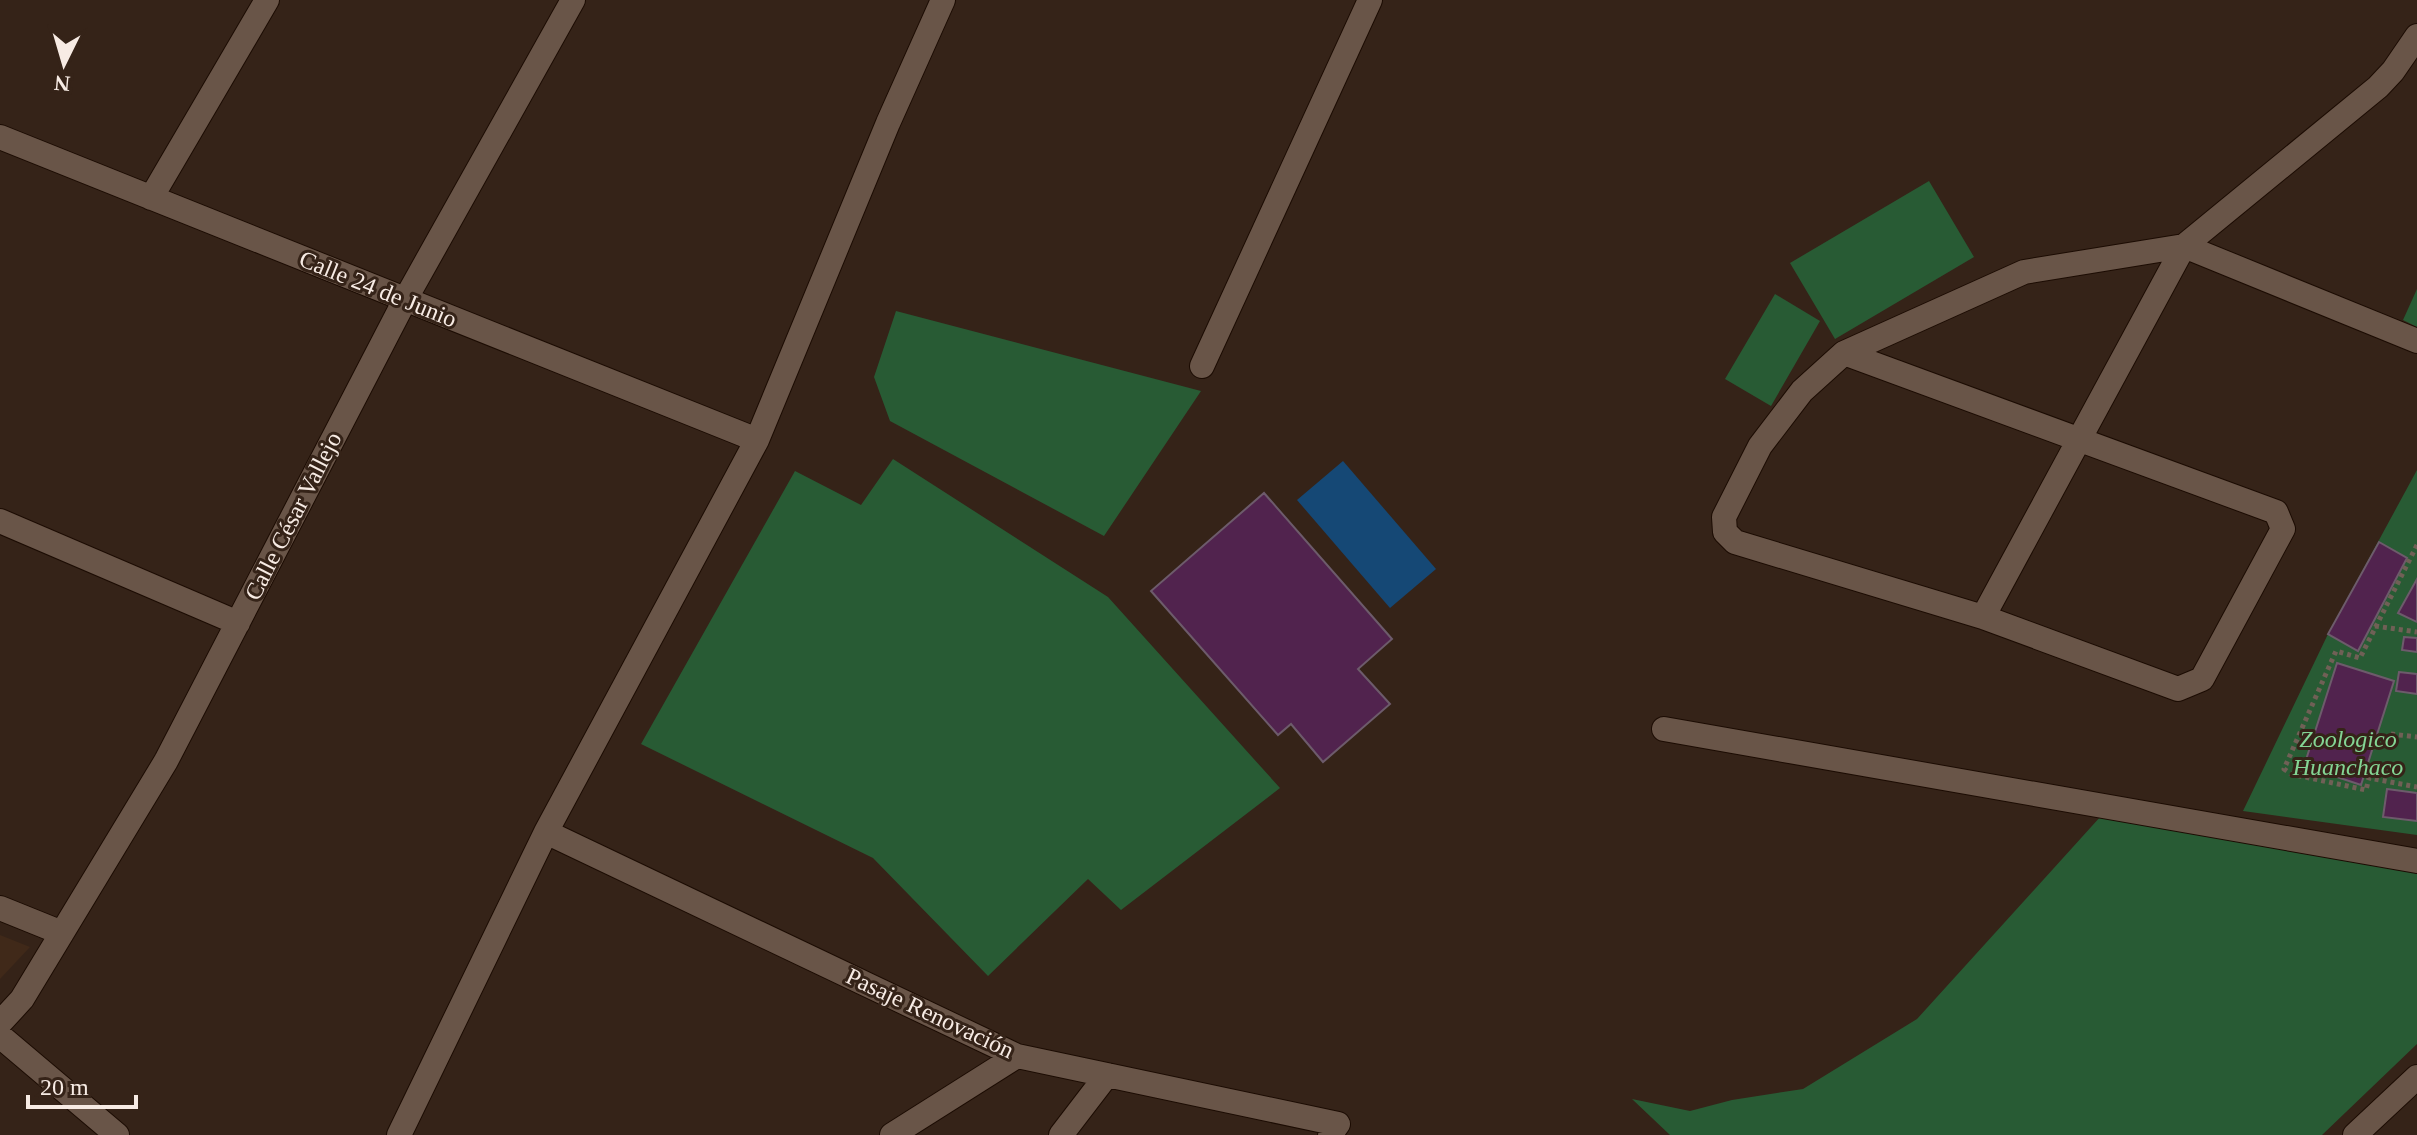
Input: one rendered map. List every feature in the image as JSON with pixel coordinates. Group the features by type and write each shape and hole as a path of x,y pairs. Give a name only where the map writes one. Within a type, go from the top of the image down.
{"street":[{"path":"151,198 267,0"},
{"name":"Calle César Vallejo","path":"0,1023 22,999 166,761 405,300 573,0"},
{"path":"399,1135 546,832 757,440 888,123 943,0"},
{"path":"1202,366 1370,0"},
{"path":"1983,617 2184,246 2378,87 2417,36"},
{"name":"Calle 24 de Junio","path":"0,137 757,440"},
{"path":"1844,353 2276,512 2283,529 2202,679 2178,689 1983,617 1735,542 1725,532 1724,517 1760,446 1802,391 1844,353 2024,272 2184,246 2417,341"},
{"path":"0,521 238,623"},
{"path":"1664,729 2417,861"},
{"name":"Pasaje Renovación","path":"546,832 1017,1056 1334,1129"},
{"path":"0,908 62,933"},
{"path":"0,1036 117,1135"},
{"path":"892,1135 1017,1056"},
{"path":"1061,1135 1107,1075"},
{"path":"2355,1135 2417,1077"}],"path":[{"path":"2417,545 2360,658 2336,651 2284,769 2291,774 2366,790 2369,778 2417,787"},
{"path":"2375,626 2417,632"},
{"path":"2391,734 2417,737"}],"shaded area":[{"path":"0,935 30,947 0,979"}],"green space":[{"path":"1929,181 1974,257 1835,339 1790,263"},
{"path":"2417,289 2417,327 2403,320"},
{"path":"1775,294 1820,321 1771,406 1725,379"},
{"path":"896,311 1201,391 1104,536 890,421 874,377"},
{"path":"893,459 1108,597 1280,788 1121,910 1088,879 988,976 873,858 641,744 795,471 861,505"},
{"name":"Zoologico Huanchaco","path":"2417,470 2417,835 2243,811 2328,634"},
{"path":"2101,816 2417,867 2417,1044 2322,1135 1670,1135 1632,1099 1690,1111 1732,1100 1803,1089 1917,1019"}],"water":[{"path":"1343,461 1436,569 1390,608 1297,500"}],"building":[{"path":"1264,493 1392,639 1358,669 1390,704 1323,762 1291,724 1278,735 1151,591"},
{"path":"2379,542 2407,558 2358,651 2328,634"},
{"path":"2417,579 2417,622 2398,613"},
{"path":"2404,637 2417,638 2417,652 2402,650"},
{"path":"2337,663 2394,681 2361,785 2304,766"},
{"path":"2399,672 2417,674 2417,694 2396,691"},
{"path":"2387,789 2417,793 2417,821 2383,817"}]}
